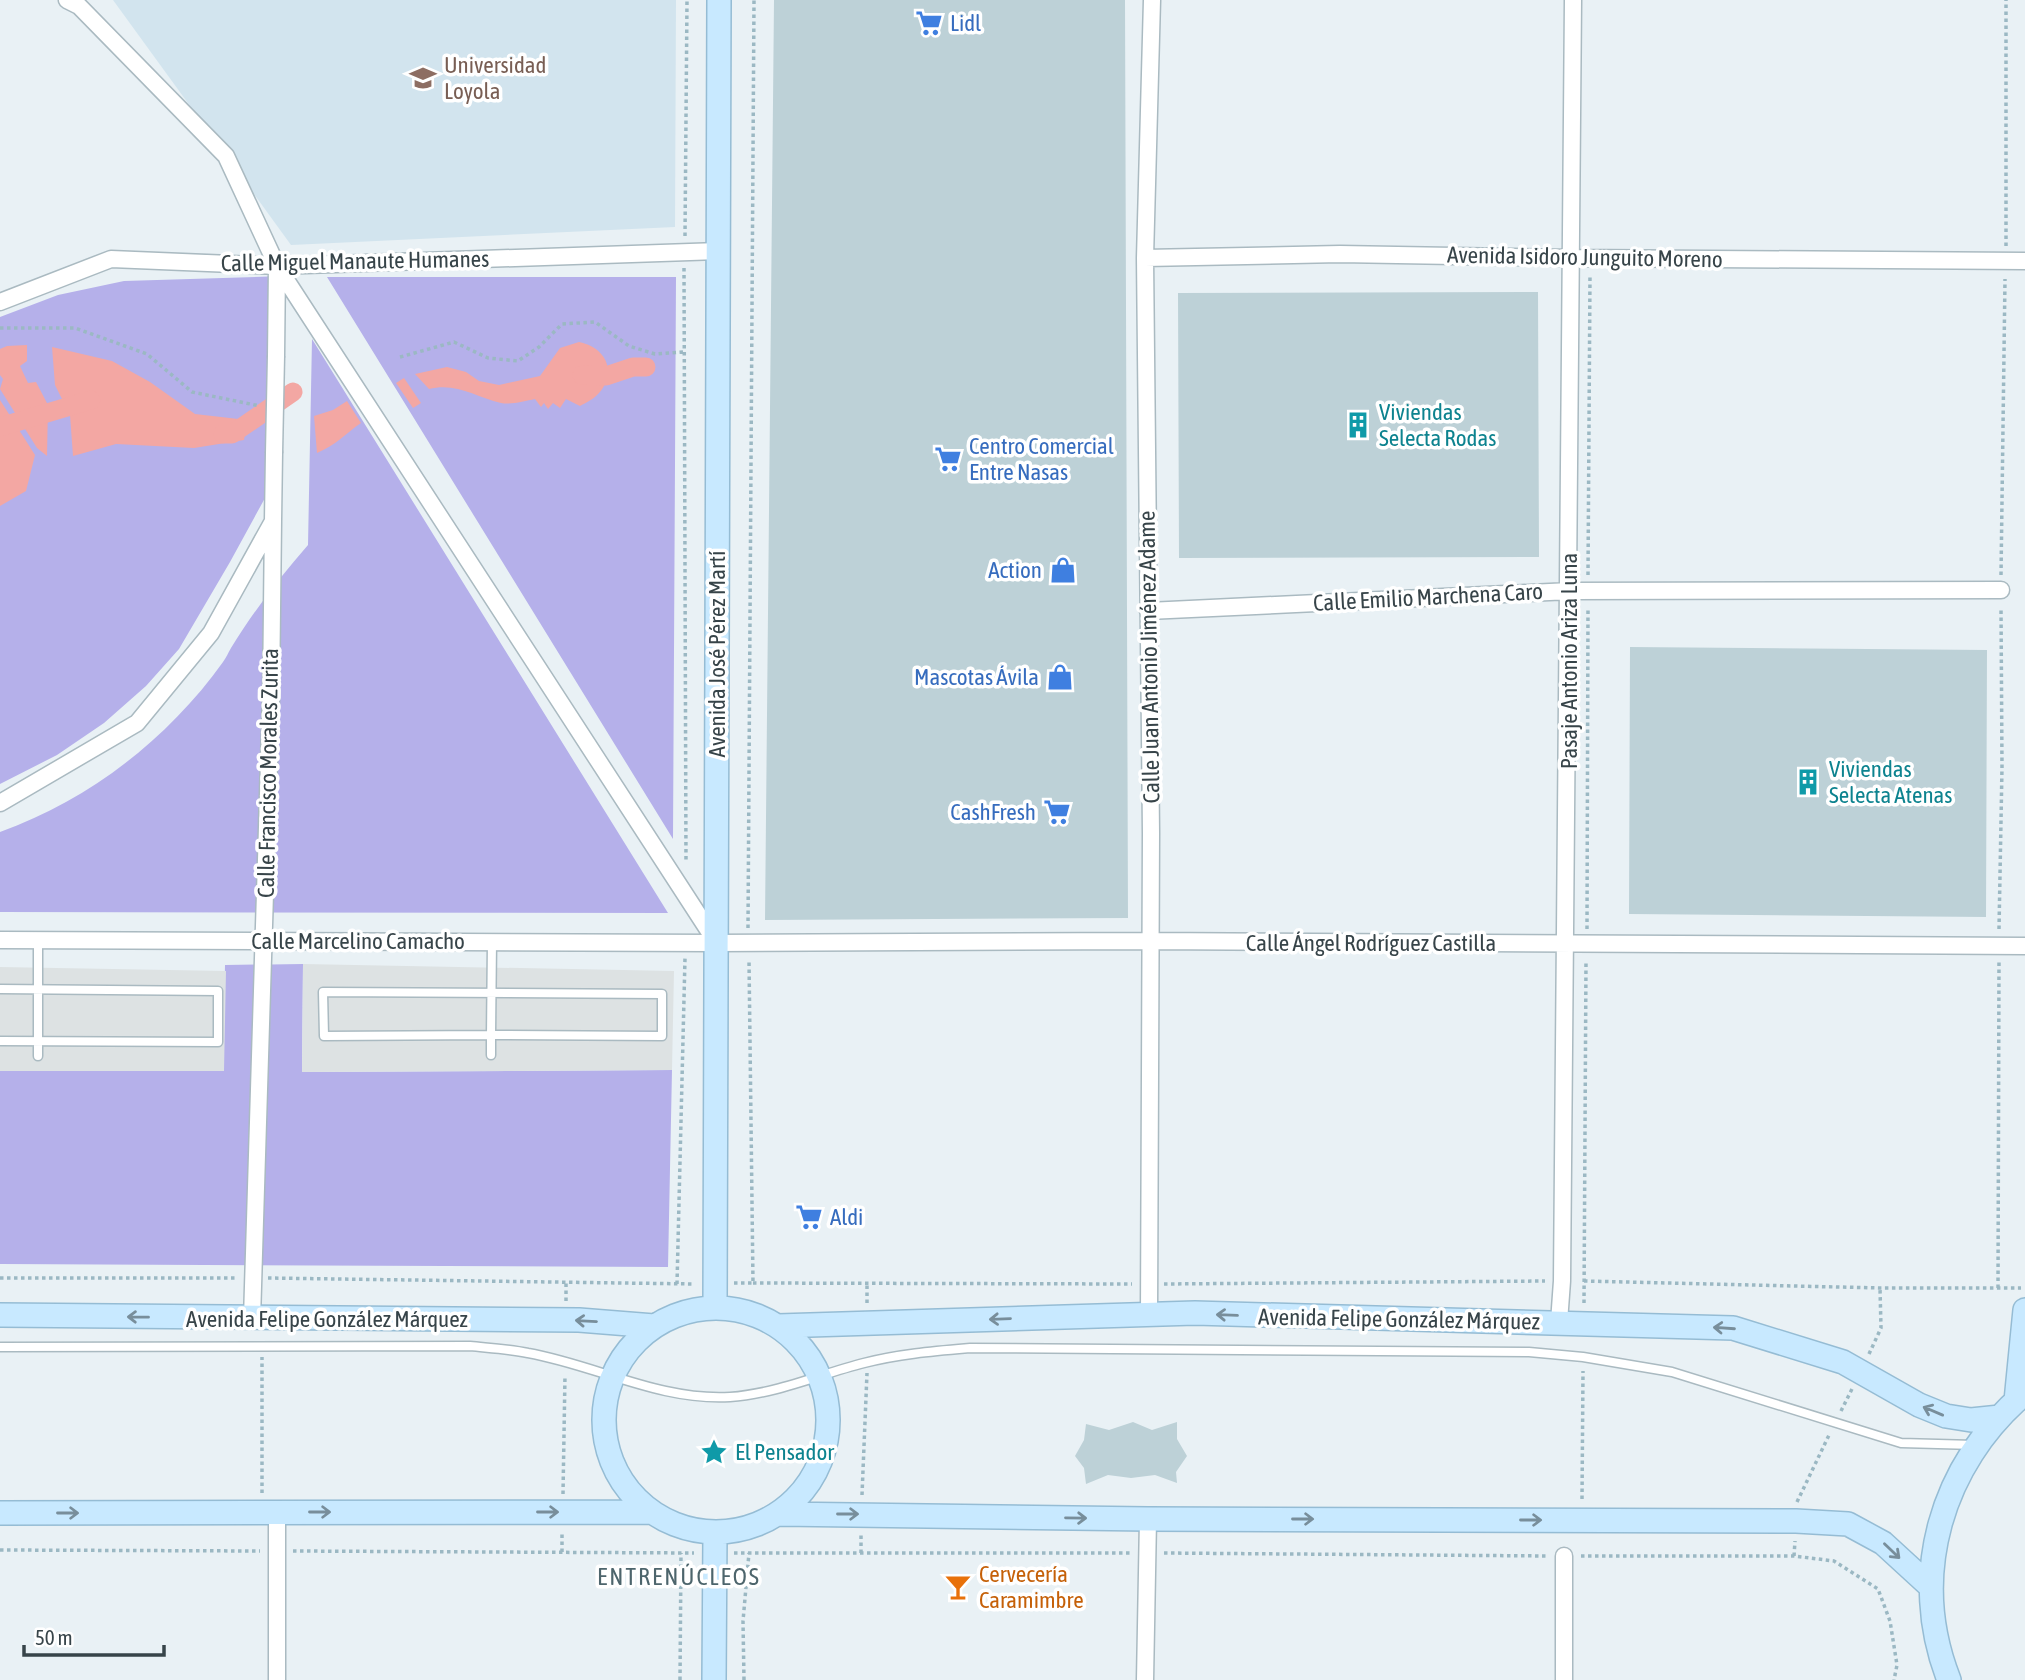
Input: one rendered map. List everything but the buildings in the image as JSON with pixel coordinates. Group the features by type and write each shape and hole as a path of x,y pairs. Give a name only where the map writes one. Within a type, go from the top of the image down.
{"main road":[{"name":"Avenida José Pérez Martí","path":"715,1307 719,0"},
{"path":"715,1307 747,1312 778,1326 804,1350 822,1383 829,1419 823,1455 806,1488 780,1514 715,1544 649,1512 624,1486 608,1453 603,1417 611,1376 627,1350 654,1325 683,1312 715,1307"},
{"path":"1942,1674 1935,1637 1931,1587 1934,1551 1941,1517 1954,1484 1976,1445 2014,1404 2025,1311"},
{"name":"Avenida Felipe González Márquez","path":"778,1326 1195,1314 1733,1328 1843,1362 1919,1405 1946,1416 1971,1420 2014,1404"},
{"name":"Avenida Felipe González Márquez","path":"0,1315 566,1320 654,1325"},
{"path":"0,1513 649,1512"},
{"path":"780,1514 1148,1519 1796,1521 1847,1524 1883,1543 1931,1587"},
{"path":"714,1680 715,1544"}],"street":[{"name":"Calle Francisco Morales Zurita","path":"67,0 79,6 226,156 277,266 271,696 252,1319"},
{"name":"Calle Juan Antonio Jiménez Adame","path":"1149,1315 1151,833 1145,258 1152,0"},
{"name":"Pasaje Antonio Ariza Luna","path":"1559,1322 1562,1281 1567,944 1573,0"},
{"name":"Calle Miguel Manaute Humanes","path":"0,302 111,259 277,266 719,251"},
{"name":"Avenida Isidoro Junguito Moreno","path":"1145,258 1340,254 2025,261"},
{"path":"277,266 716,943"},
{"name":"Calle Francisco Morales Zurita","path":"0,803 137,723 211,633 273,522"},
{"name":"Calle Emilio Marchena Caro","path":"1148,611 1570,591 2001,590"},
{"name":"Calle Marcelino Camacho","path":"0,940 716,943"},
{"name":"Calle Ángel Rodríguez Castilla","path":"716,943 1149,941 2025,946"},
{"path":"269,1511 277,1551 277,1680"},
{"path":"1145,1680 1148,1519"},
{"path":"1564,1556 1564,1680"}],"lane":[{"path":"38,940 38,1056"},
{"path":"491,1055 492,942"},
{"path":"0,989 218,991 218,1042 0,1041"},
{"path":"323,992 662,994 662,1036 491,1035 324,1036 323,992"},
{"path":"0,1347 470,1346 529,1353 648,1388 688,1396 731,1397 786,1386 867,1362 970,1348 1529,1352 1583,1357 1672,1373 1901,1443 1976,1445"}],"path":[{"path":"686,894 687,671 683,352 687,0"},
{"path":"753,1283 748,943 754,0"},
{"path":"1999,933 2003,767 2001,590 2006,261 2006,0"},
{"path":"1583,1322 1590,258"},
{"path":"400,357 454,342 488,358 518,361 539,347 562,324 595,322 629,346 655,354 683,352"},
{"path":"0,328 75,328 147,354 192,392 266,407"},
{"path":"677,1284 685,943"},
{"path":"1998,1288 1999,956"},
{"path":"0,1279 254,1278 677,1284 1585,1281 2025,1289"},
{"path":"566,1282 566,1320"},
{"path":"866,1324 867,1284"},
{"path":"1867,1359 1881,1328 1880,1288"},
{"path":"262,1345 269,1511"},
{"path":"1582,1505 1583,1357"},
{"path":"861,1553 867,1362"},
{"path":"562,1552 565,1363"},
{"path":"1842,1409 1854,1384"},
{"path":"1796,1505 1833,1427"},
{"path":"1794,1556 1796,1535"},
{"path":"0,1550 681,1553 715,1544 749,1553 1794,1556 1834,1561 1878,1589 1890,1621 1897,1665 1894,1680"},
{"path":"680,1680 681,1553"},
{"path":"744,1680 744,1621 749,1553"}],"shaded area":[{"name":"Universidad Loyola","path":"113,0 676,0 675,227 291,245"},
{"path":"284,276 271,487 230,562 179,649 146,686 104,723 57,755 0,784 0,317 58,295 124,281"},
{"path":"327,277 676,277 673,839"},
{"path":"312,339 668,913 0,912 0,832 65,803 124,764 152,741 201,690 277,582 308,545"},
{"path":"579,342 596,349 606,361 608,369 605,385 599,393 580,406 566,399 560,408 553,403 548,409 544,403 541,407 535,399 501,403 448,387 429,389 415,374 447,367 466,372 479,381 499,385 540,376 560,348"},
{"path":"27,345 27,361 20,366 28,383 36,382 48,405 47,456 37,448 0,389 3,379 0,375 0,349"},
{"path":"52,347 112,361 150,382 195,414 247,420 244,440 194,448 116,444 73,456 70,415 55,385"},
{"path":"404,378 421,403 413,408 396,383"},
{"path":"0,400 35,455 26,491 0,506"},
{"path":"347,401 361,423 317,453 314,416 333,410"},
{"path":"303,964 302,1072 672,1070 668,1267 0,1264 0,1069 223,1070 225,965"},
{"path":"303,964 674,971 672,1070 302,1072"},
{"path":"0,967 226,971 224,1071 0,1071"}],"waterway":[{"path":"582,375 606,376 633,367 646,367"},
{"path":"223,434 232,434 293,392"},
{"path":"0,427 91,400"}],"place":[{"name":"Lidl","path":"929,23"},
{"name":"Universidad Loyola","path":"423,78"},
{"name":"Viviendas Selecta Rodas","path":"1358,425"},
{"name":"Centro Comercial Entre Nasas","path":"948,459"},
{"name":"Action","path":"1063,570"},
{"name":"Mascotas Ávila","path":"1060,677"},
{"name":"Viviendas Selecta Atenas","path":"1808,782"},
{"name":"CashFresh","path":"1057,812"},
{"name":"Aldi","path":"809,1217"},
{"name":"El Pensador","path":"714,1452"},
{"name":"Cervecería Caramimbre","path":"958,1587"}],"district":[{"name":"ENTRENÚCLEOS","path":"679,1577"}]}
